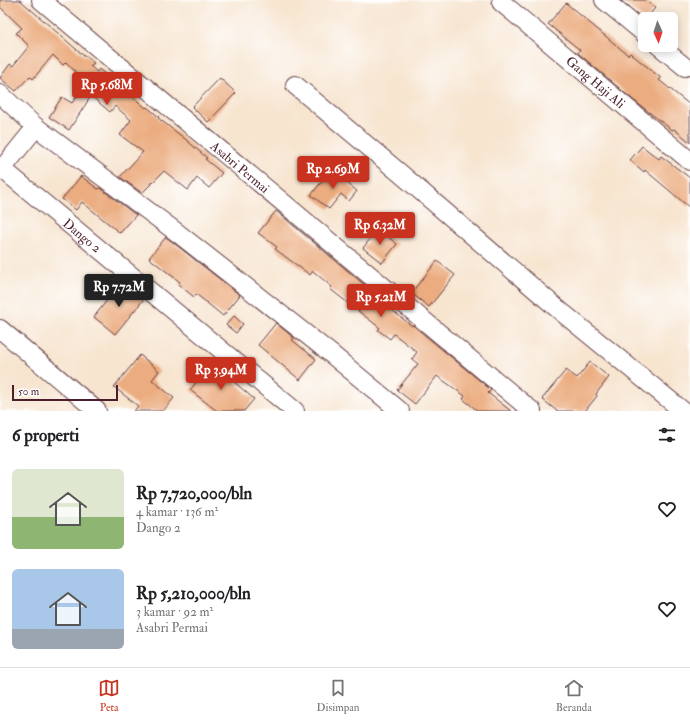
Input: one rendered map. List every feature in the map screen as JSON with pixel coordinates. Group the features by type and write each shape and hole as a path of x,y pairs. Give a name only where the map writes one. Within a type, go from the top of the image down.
{"street":[{"name":"Asabri Permai","path":"41,0 532,411"},
{"path":"604,0 638,28"},
{"name":"Gang Haji Ali","path":"501,2 690,161"},
{"path":"666,52 685,68"},
{"path":"295,85 558,309 683,411"},
{"path":"0,94 36,127 179,234 330,353 400,411"},
{"path":"1,168 36,127"},
{"name":"Dango 2","path":"1,168 295,411"},
{"path":"0,328 91,409"}],"building":[{"path":"0,0 20,0 94,63 90,66 97,72 99,69 105,74 104,77 113,84 115,82 146,108 147,107 159,117 158,118 207,158 205,159 222,173 209,188 197,178 188,190 164,171 142,193 120,177 143,152 120,135 131,120 115,106 110,112 91,96 69,130 49,117 62,97 72,103 87,84 66,62 63,65 53,55 33,79 30,76 16,91 0,78 10,64 13,66 29,46 16,33 22,28 0,7"},
{"path":"620,0 645,0 655,8 652,12 638,12 638,14"},
{"path":"566,3 628,55 630,53 661,78 659,80 690,105 690,142 632,99 578,53 580,50 548,24"},
{"path":"220,78 236,93 208,122 192,107"},
{"path":"642,146 659,159 661,156 690,178 690,208 645,170 644,172 630,160"},
{"path":"331,170 357,191 349,201 341,194 329,209 311,195"},
{"path":"81,176 98,189 100,188 136,215 120,233 82,202 76,210 62,199"},
{"path":"276,211 390,306 389,308 412,326 413,325 491,390 488,393 511,411 478,411 463,399 465,396 437,376 415,404 397,390 418,364 412,359 417,352 394,334 390,339 378,330 380,328 330,289 332,287 313,271 310,275 275,249 277,247 258,233"},
{"path":"378,229 397,244 382,263 363,248"},
{"path":"166,237 240,295 223,316 196,294 194,297 178,284 180,282 149,258"},
{"path":"437,261 455,275 429,307 411,293"},
{"path":"122,281 144,299 115,334 94,317"},
{"path":"234,316 243,324 236,333 226,325"},
{"path":"276,323 294,338 292,340 316,359 300,380 258,345"},
{"path":"140,355 159,371 152,380 174,398 163,411 134,411 138,406 114,387"},
{"path":"590,362 609,377 585,411 557,411 542,399 566,370 577,378"},
{"path":"212,363 254,399 244,411 217,411 190,390"}]}
